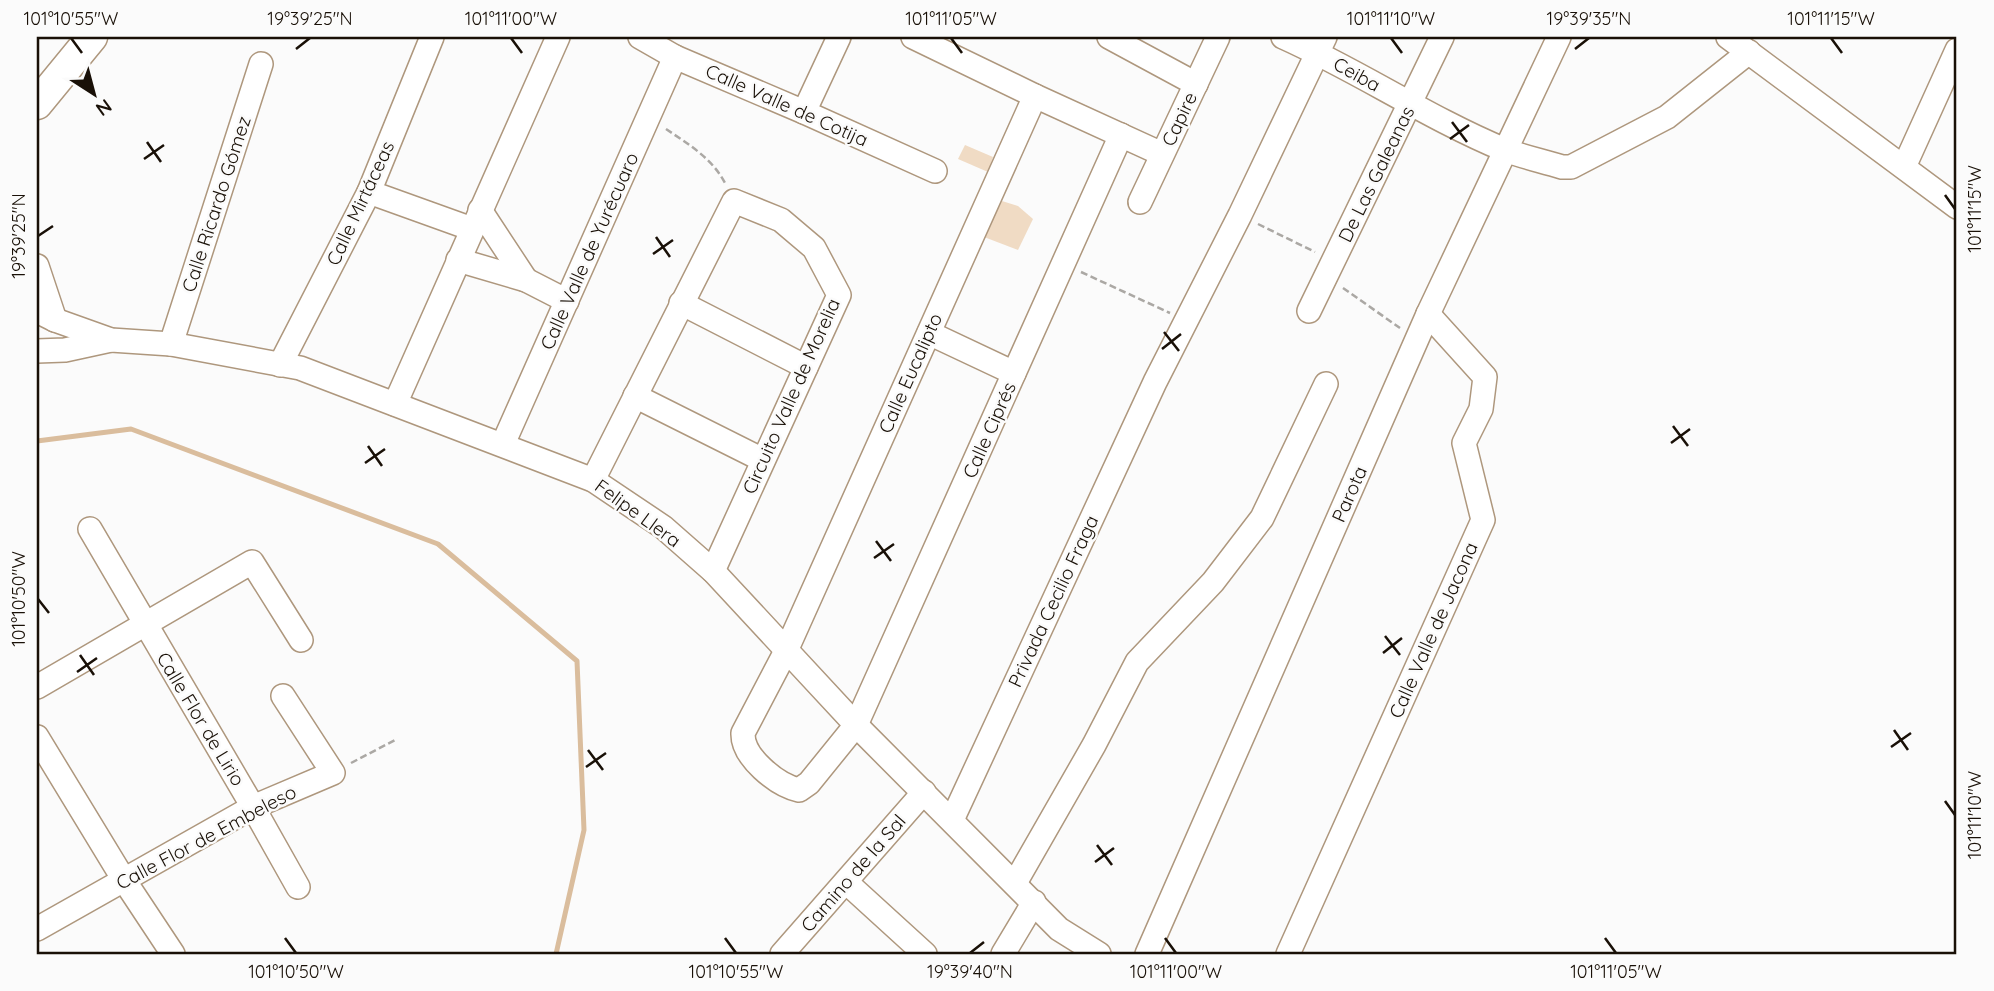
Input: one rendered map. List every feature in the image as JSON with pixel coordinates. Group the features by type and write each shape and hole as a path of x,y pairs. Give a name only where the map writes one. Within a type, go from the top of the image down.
{"main road":[{"path":"37,104 92,37"}],"street":[{"name":"Calle Mirtáceas","path":"280,365 369,192 432,37"},
{"path":"395,404 558,37"},
{"name":"Calle Valle de Cotija","path":"640,37 675,57 935,171"},
{"path":"804,112 839,37"},
{"path":"913,37 1162,154"},
{"path":"1109,37 1196,83"},
{"name":"Capire","path":"1140,202 1218,37"},
{"name":"Ceiba","path":"1283,37 1322,45 1410,103 1506,150 1562,167 1571,167 1667,117 1749,52"},
{"name":"De Las Galeanas","path":"1310,311 1442,37"},
{"name":"Parota","path":"1147,954 1428,314 1559,37"},
{"path":"1728,37 1957,207"},
{"path":"1240,215 1322,45"},
{"path":"1904,167 1957,50"},
{"name":"Calle Valle de Yurécuaro","path":"503,444 675,57"},
{"name":"Calle Ricardo Gómez","path":"171,344 261,64"},
{"name":"Calle Eucalipto","path":"856,725 809,783 799,789 789,788 764,771 743,741 743,733 786,651 1035,96"},
{"name":"Calle Ciprés","path":"856,725 1121,135"},
{"path":"369,192 476,220 526,280"},
{"path":"593,480 734,201"},
{"name":"Circuito Valle de Morelia","path":"713,571 839,295 814,248 781,220 734,201"},
{"name":"Privada Cecilio Fraga","path":"952,820 1155,382 1240,215"},
{"path":"458,260 526,280 567,301"},
{"path":"37,266 46,316"},
{"path":"681,303 806,367"},
{"name":"Calle Valle de Jacona","path":"1288,954 1483,520 1464,443 1481,409 1485,377 1428,314"},
{"name":"Felipe Llera","path":"46,316 111,340 171,344 300,368 593,480 663,527 713,571 856,725 1059,929 1099,954"},
{"path":"929,333 1014,373"},
{"path":"37,351 65,350 111,340"},
{"path":"1016,883 1094,745 1137,662 1213,582 1262,517 1326,384"},
{"path":"635,396 763,460"},
{"name":"Calle Flor de Lirio","path":"90,529 254,807 298,887"},
{"path":"37,687 252,562 301,640"},
{"path":"283,695 333,773"},
{"path":"37,737 124,880 173,954"},
{"name":"Calle Flor de Embeleso","path":"37,929 254,807 333,773"},
{"name":"Camino de la Sal","path":"782,954 924,792"},
{"path":"845,882 925,954"},
{"path":"1003,954 1034,902"}],"path":[{"path":"649,116 704,155 720,174 734,201"},
{"path":"1240,215 1330,269 1417,340"},
{"path":"1063,264 1186,321"},
{"path":"333,773 395,740"}],"shaded area":[{"path":"965,145 993,157 988,172 958,159"},
{"path":"1002,201 1018,206 1033,219 1018,250 984,237"}],"waterway":[{"path":"37,441 131,429 438,544 577,661 584,830 556,954"}]}
